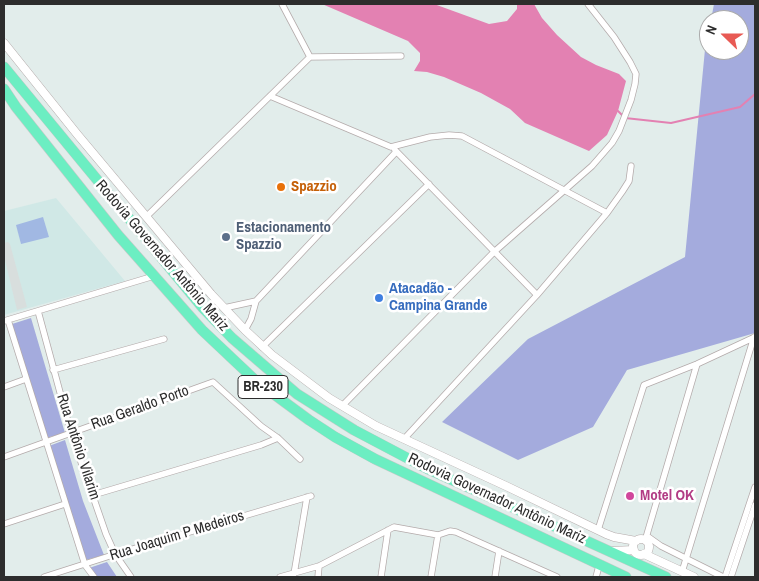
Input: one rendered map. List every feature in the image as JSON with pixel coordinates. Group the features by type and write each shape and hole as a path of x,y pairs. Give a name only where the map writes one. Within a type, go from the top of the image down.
{"highway":[{"name":"Rodovia Governador Antônio Mariz","path":"4,67 204,308 232,338 297,394 354,430 428,469 666,577"},
{"name":"Rodovia Governador Antônio Mariz","path":"4,89 16,107 118,235 202,330 243,370 286,404 315,424 375,459 626,577"}],"street":[{"path":"282,4 310,57"},
{"path":"342,406 494,252 592,166 612,143 625,118 636,84 636,74 630,62 588,4"},
{"path":"4,43 77,134 224,308 262,347 429,184"},
{"path":"147,216 310,57 400,56"},
{"path":"270,96 391,147 537,295"},
{"path":"391,147 430,137 462,136 607,213"},
{"path":"245,330 251,319 256,301 396,152"},
{"path":"404,439 537,295 607,213 629,181 631,166"},
{"path":"6,320 154,276"},
{"path":"224,308 256,301"},
{"name":"Rua Antônio Vilarim","path":"38,311 71,433 115,554 131,577"},
{"name":"Rua Antônio Vilarim","path":"6,320 85,564 94,577"},
{"path":"598,530 644,385 697,364 755,337"},
{"path":"682,572 755,337"},
{"path":"53,370 164,339"},
{"name":"BR-230","path":"262,347 309,384 376,426 598,530 623,545 634,546"},
{"path":"634,546 638,554 646,544 697,364"},
{"path":"4,387 26,379"},
{"name":"Rua Geraldo Porto","path":"4,458 213,382 261,426 278,438"},
{"path":"93,495 261,445 278,438 300,460"},
{"path":"646,544 661,546 724,577 751,518 755,488"},
{"name":"Rua Joaquim P Medeiros","path":"44,577 308,496 294,574"},
{"path":"4,524 65,504"},
{"path":"730,577 755,505"},
{"path":"280,577 319,566 394,527 438,535 450,531 456,532 555,577"},
{"path":"381,577 388,530"},
{"path":"431,577 438,535"},
{"path":"609,551 634,546 641,540 646,544 656,560 694,577"},
{"path":"495,577 499,551"},
{"path":"318,577 319,566"},
{"path":"596,577 600,566"}],"shaded area":[{"path":"322,4 434,4 489,24 507,21 517,9 517,4 534,4 542,18 557,35 581,57 619,74 626,81 618,111 607,135 589,151 525,123 510,109 481,93 444,77 427,72 414,71 420,61 420,53 408,41"},
{"path":"714,4 755,4 755,333 627,370 593,427 518,460 442,422 528,339 685,257 704,60 749,60 749,10 713,10"},
{"path":"56,198 125,281 4,315 4,211"},
{"path":"43,217 49,237 21,244 16,225"},
{"path":"8,242 27,307 17,310 4,256 4,243"},
{"path":"31,318 65,433 46,438 12,324"},
{"path":"65,440 83,501 104,555 86,560 49,446"},
{"path":"107,562 117,577 96,577 89,568"}],"waterway":[{"path":"618,111 625,118 671,123 740,107 755,94"}],"place":[{"name":"Spazzio","path":"281,187"},
{"name":"Estacionamento Spazzio","path":"226,237"},
{"name":"Atacadão - Campina Grande","path":"379,298"},
{"name":"Motel OK","path":"630,496"}]}
